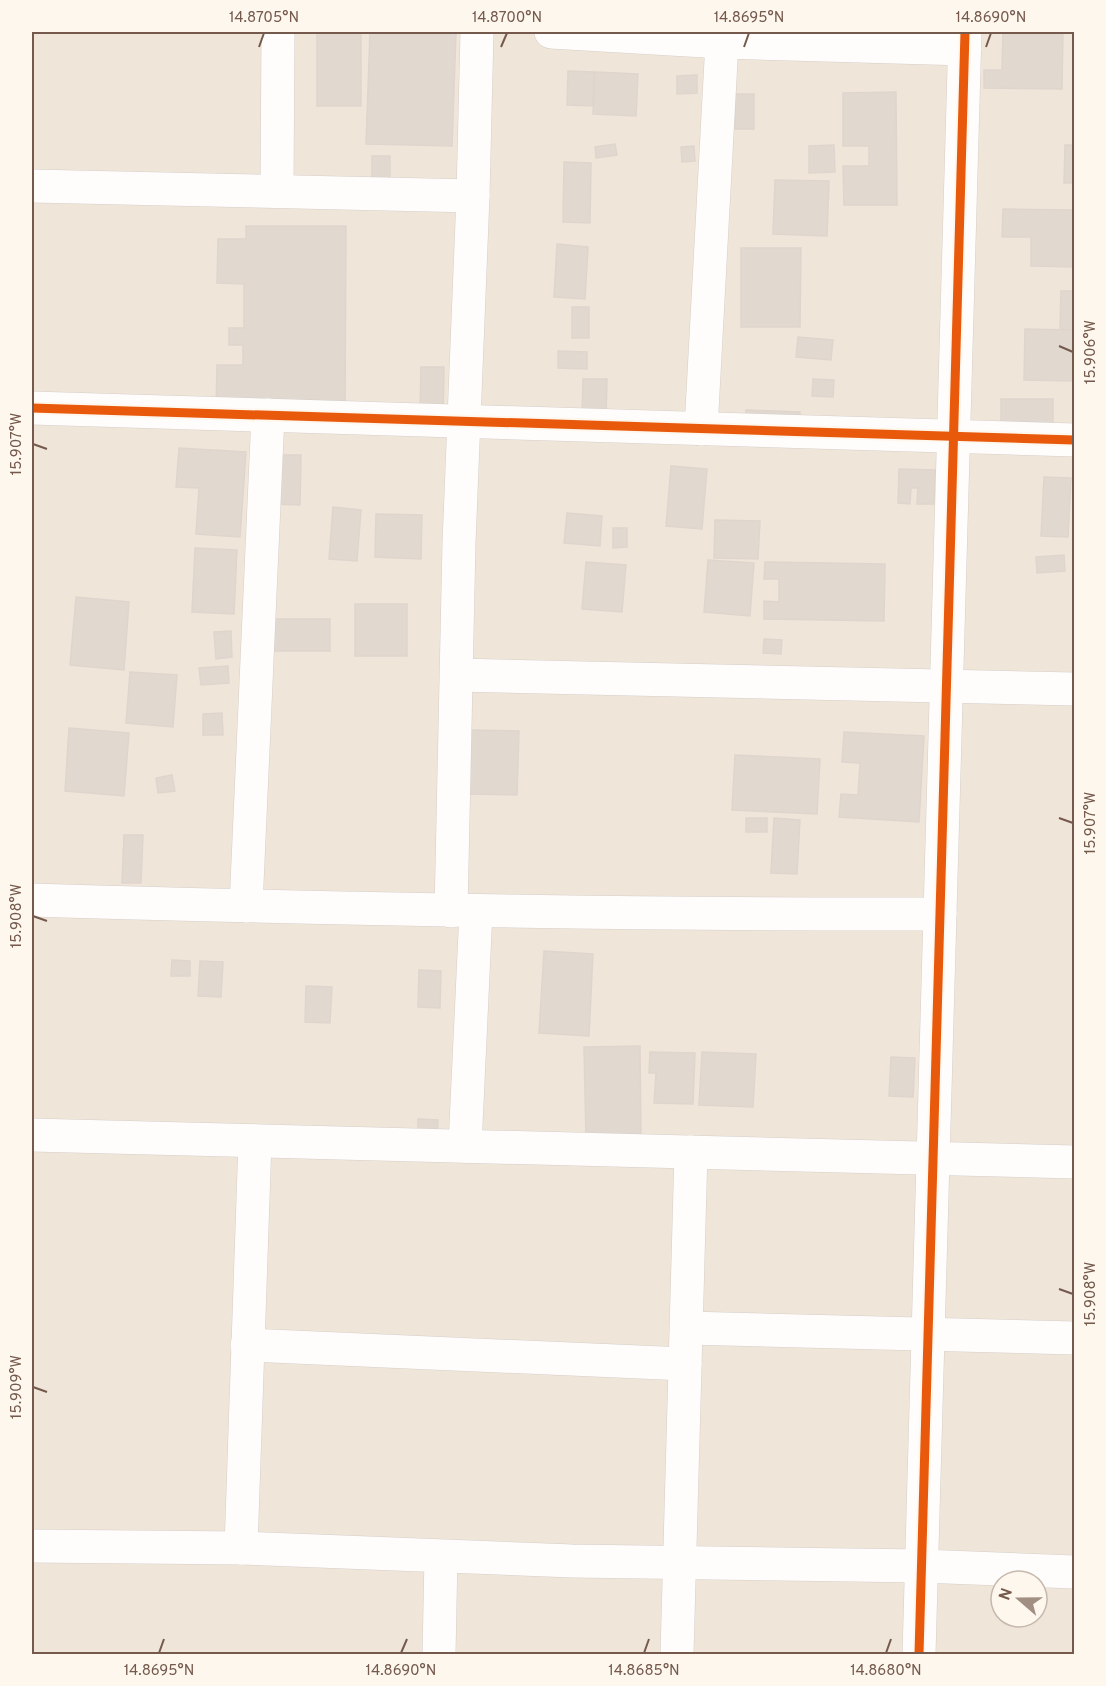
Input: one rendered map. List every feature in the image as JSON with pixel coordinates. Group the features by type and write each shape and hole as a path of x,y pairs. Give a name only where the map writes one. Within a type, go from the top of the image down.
{"street":[{"path":"277,191 278,32"},
{"path":"465,1146 464,911 457,675 459,543 477,32"},
{"path":"551,32 722,42 965,40 919,1654"},
{"path":"701,429 722,42"},
{"path":"32,186 473,196"},
{"path":"32,408 1074,440"},
{"path":"246,906 268,415"},
{"path":"457,675 1074,689"},
{"path":"32,900 720,915 940,914"},
{"path":"32,1135 1074,1162"},
{"path":"241,1548 255,1141"},
{"path":"677,1654 691,1152"},
{"path":"687,1328 1074,1338"},
{"path":"247,1345 685,1364"},
{"path":"32,1546 241,1548 680,1564 921,1566 1074,1572"},
{"path":"439,1654 441,1557"}],"shaded area":[{"path":"32,32 1074,32 1074,1654 32,1654"}],"building":[{"path":"370,32 456,32 452,146 366,144"},
{"path":"1003,32 1063,32 1062,89 984,88 984,70 1002,70"},
{"path":"317,35 361,35 361,106 317,106"},
{"path":"568,71 594,72 593,106 567,105"},
{"path":"595,72 638,74 636,116 593,114"},
{"path":"697,75 697,93 677,94 677,76"},
{"path":"896,92 897,205 844,205 843,166 869,166 869,146 843,146 843,93"},
{"path":"735,94 754,94 754,129 735,129"},
{"path":"615,144 617,155 596,158 595,147"},
{"path":"834,145 835,172 809,173 809,146"},
{"path":"1065,145 1074,145 1074,183 1064,183"},
{"path":"694,146 695,161 682,162 681,147"},
{"path":"372,156 390,156 390,186 372,186"},
{"path":"564,162 591,163 590,223 563,222"},
{"path":"775,180 829,181 827,236 773,234"},
{"path":"1003,209 1074,210 1074,267 1031,266 1031,237 1002,237"},
{"path":"246,226 346,226 345,413 216,412 217,365 243,365 243,345 229,345 229,328 244,328 244,284 217,283 218,239 246,239"},
{"path":"557,244 588,247 585,299 554,297"},
{"path":"741,248 801,248 800,327 741,327"},
{"path":"1061,291 1074,291 1074,330 1060,329"},
{"path":"572,307 589,307 589,338 572,338"},
{"path":"1025,329 1074,330 1074,381 1024,380"},
{"path":"798,337 833,340 831,360 796,357"},
{"path":"558,351 587,352 587,369 558,368"},
{"path":"421,367 444,367 443,415 420,415"},
{"path":"583,379 607,379 606,417 582,416"},
{"path":"813,379 834,380 833,397 812,396"},
{"path":"1001,399 1053,399 1053,431 1001,430"},
{"path":"746,410 800,412 799,428 745,425"},
{"path":"179,448 246,452 240,537 196,534 199,488 176,487"},
{"path":"276,455 301,455 300,505 274,504"},
{"path":"671,466 707,469 702,529 666,526"},
{"path":"899,469 935,470 934,504 917,504 918,488 911,488 910,504 898,503"},
{"path":"1044,477 1071,478 1068,537 1041,536"},
{"path":"333,507 361,510 357,561 329,559"},
{"path":"567,513 602,516 600,546 564,543"},
{"path":"376,514 422,515 421,559 375,557"},
{"path":"715,520 760,521 758,559 714,558"},
{"path":"613,528 627,528 627,547 613,548"},
{"path":"195,548 237,550 234,614 192,612"},
{"path":"1064,555 1065,571 1037,573 1036,557"},
{"path":"708,560 754,563 750,616 704,612"},
{"path":"586,562 626,565 622,612 582,609"},
{"path":"765,562 885,564 884,621 764,619 764,601 779,602 779,579 764,579"},
{"path":"76,597 129,602 124,670 70,665"},
{"path":"355,604 407,604 407,656 355,656"},
{"path":"269,619 330,619 330,651 269,651"},
{"path":"231,631 232,657 216,659 214,632"},
{"path":"764,639 782,640 781,654 763,653"},
{"path":"228,666 229,683 201,685 199,668"},
{"path":"130,672 177,675 173,727 126,723"},
{"path":"222,713 223,735 203,735 203,714"},
{"path":"69,728 129,733 124,796 65,791"},
{"path":"467,730 519,731 517,795 465,794"},
{"path":"844,732 924,736 919,822 839,817 841,794 858,795 860,763 842,762"},
{"path":"735,755 820,759 817,814 732,810"},
{"path":"172,775 175,791 158,793 156,778"},
{"path":"746,818 767,818 767,832 746,832"},
{"path":"774,818 800,820 797,874 771,873"},
{"path":"124,835 143,835 141,883 122,883"},
{"path":"544,951 593,954 589,1036 539,1033"},
{"path":"172,960 190,961 190,976 171,976"},
{"path":"200,961 223,962 221,997 198,996"},
{"path":"419,970 441,971 440,1008 418,1007"},
{"path":"306,986 332,987 330,1023 305,1022"},
{"path":"640,1046 641,1137 586,1138 584,1047"},
{"path":"650,1052 695,1053 693,1104 654,1103 656,1073 649,1073"},
{"path":"702,1052 756,1054 753,1107 699,1105"},
{"path":"891,1057 915,1058 913,1097 889,1096"},
{"path":"418,1119 438,1120 437,1138 418,1138"}],"cycle path":[{"path":"919,1654 965,32"},
{"path":"32,408 1074,440"}]}
